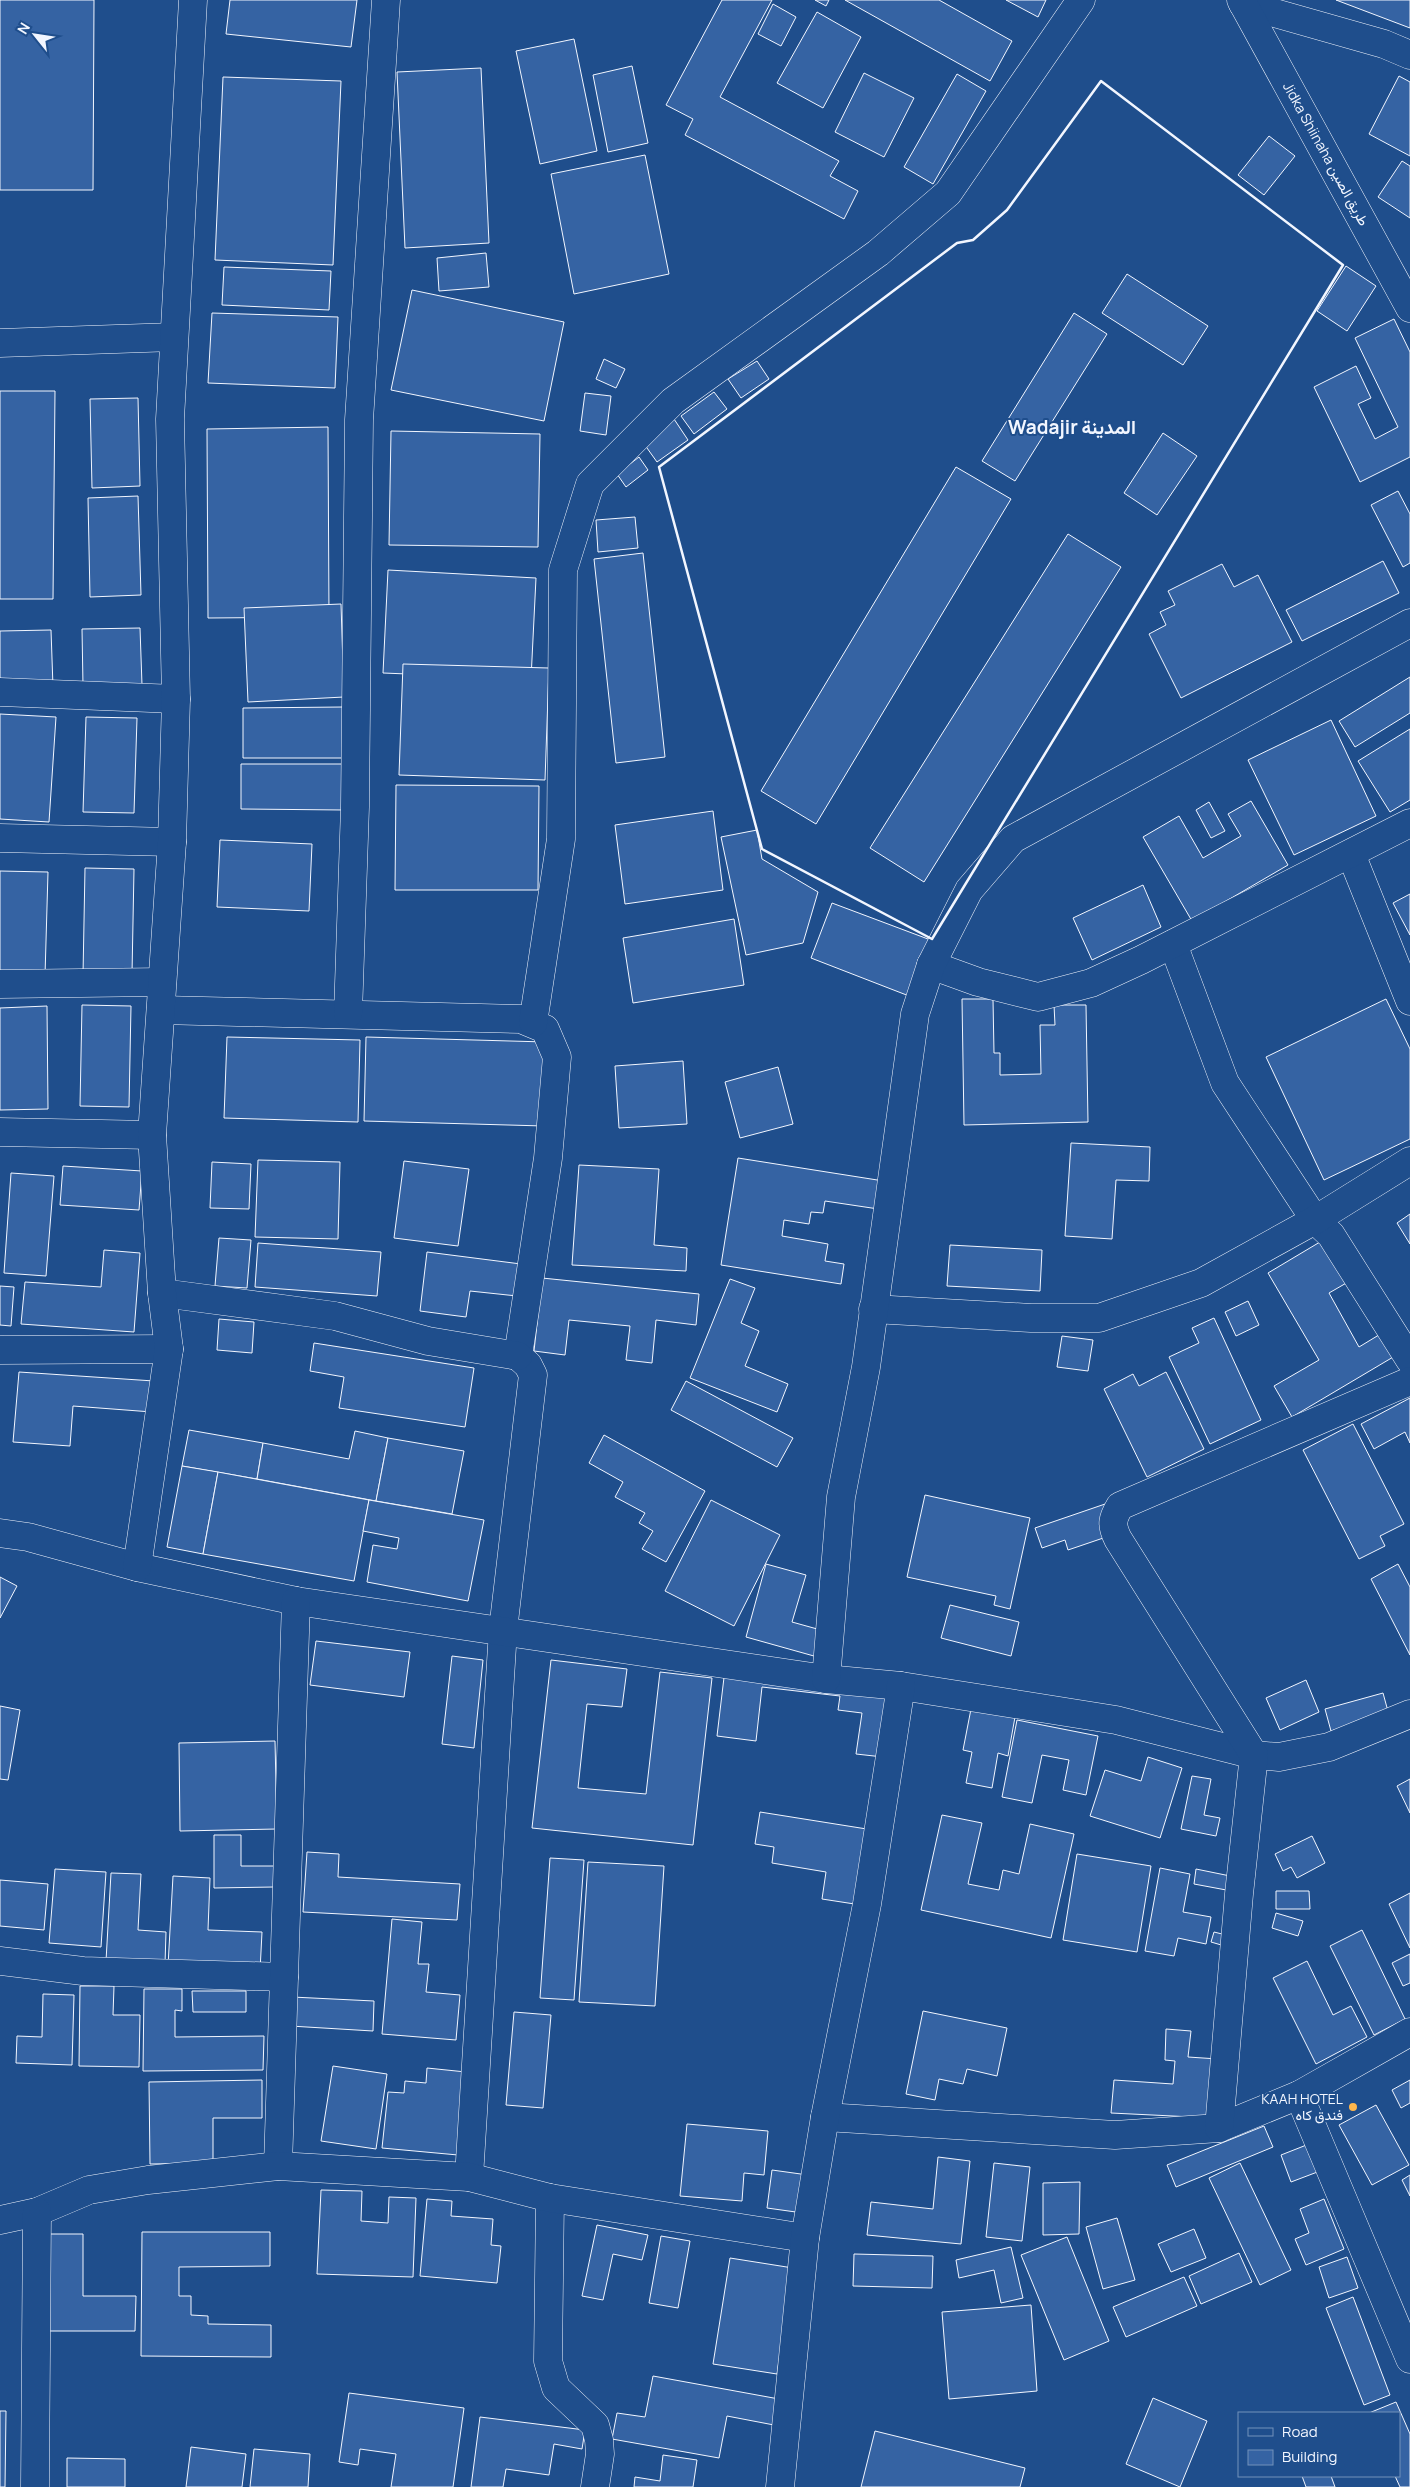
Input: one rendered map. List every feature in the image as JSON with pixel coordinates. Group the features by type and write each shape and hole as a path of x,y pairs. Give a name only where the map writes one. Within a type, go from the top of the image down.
{"street":[{"path":"137,1567 170,1349 162,1293 152,1135 172,842 176,700 170,419 193,0"},
{"path":"348,1014 355,806 359,420 386,0"},
{"path":"533,1024 561,839 563,570 590,484 673,400 878,253 948,193 1081,0"},
{"path":"1242,2 1384,44 1410,54"},
{"name":"Jidka Shiinaha طريق الصين","path":"1242,2 1410,308"},
{"path":"0,343 174,337"},
{"path":"826,1679 841,1497 866,1367 915,1014 931,965 969,890 1013,839 1410,623"},
{"path":"0,692 176,700"},
{"path":"931,965 978,982 1038,997 1091,983 1173,944 1410,822"},
{"path":"0,838 172,842"},
{"path":"1350,854 1410,1001"},
{"path":"1173,944 1225,1083 1315,1220 1331,1235 1410,1360"},
{"path":"0,984 162,982"},
{"path":"161,1010 492,1016 521,1019 545,1029 558,1056 548,1158 518,1356"},
{"path":"0,1132 152,1135"},
{"path":"873,1310 1031,1318 1099,1318 1201,1283 1315,1220 1410,1161"},
{"path":"162,1293 335,1316 428,1341 518,1356 528,1365 533,1375 503,1630 469,2177"},
{"path":"0,1350 170,1349"},
{"path":"1219,2128 1254,1755 1118,1539 1113,1529 1113,1518 1120,1506 1410,1381"},
{"path":"0,1533 28,1537 137,1567 296,1601 826,1679 901,1686 1116,1720 1254,1755 1279,1757 1329,1747 1408,1719"},
{"path":"278,2166 296,1601"},
{"path":"780,2487 805,2238 825,2117 867,1904 901,1686"},
{"path":"0,1961 83,1971 284,1977"},
{"path":"825,2117 1115,2135 1219,2128 1299,2095 1410,2032"},
{"path":"1299,2095 1410,2359"},
{"path":"0,2220 37,2212 89,2190 148,2180 278,2166 469,2177 550,2198 805,2238"},
{"path":"550,2198 548,2361 556,2388 595,2425 600,2454 595,2487"},
{"path":"34,2487 37,2212"}],"building":[{"path":"0,0 94,0 93,190 0,190"},
{"path":"230,0 357,0 351,47 226,34"},
{"path":"722,0 772,0 720,97 839,161 830,176 858,191 844,219 685,135 693,119 666,105"},
{"path":"815,0 829,0 826,6"},
{"path":"845,0 939,0 1012,41 990,81"},
{"path":"1006,0 1046,0 1038,17"},
{"path":"1336,0 1410,0 1410,28"},
{"path":"773,4 796,17 781,46 758,34"},
{"path":"817,12 861,37 823,108 777,83"},
{"path":"574,39 597,151 540,164 516,51"},
{"path":"632,66 648,143 608,152 593,75"},
{"path":"481,68 489,243 405,248 397,72"},
{"path":"864,73 914,98 884,157 835,132"},
{"path":"957,74 986,91 933,184 904,167"},
{"path":"1399,76 1410,82 1410,156 1369,134"},
{"path":"223,77 341,81 333,265 215,260"},
{"path":"1269,136 1295,156 1264,195 1238,175"},
{"path":"645,155 669,274 574,294 551,174"},
{"path":"1402,161 1410,166 1410,218 1378,197"},
{"path":"486,253 489,287 439,291 437,258"},
{"path":"1346,266 1376,286 1347,331 1317,311"},
{"path":"224,267 331,271 329,310 222,305"},
{"path":"1127,274 1208,326 1183,365 1102,313"},
{"path":"412,290 564,322 544,421 391,390"},
{"path":"212,313 338,317 335,388 208,383"},
{"path":"1074,313 1107,334 1015,481 982,461"},
{"path":"1394,319 1410,352 1410,457 1360,482 1314,387 1356,366 1371,398 1358,404 1375,439 1398,427 1355,338"},
{"path":"604,359 625,369 616,388 596,379"},
{"path":"757,361 769,379 741,398 728,379"},
{"path":"0,391 55,391 53,599 0,599"},
{"path":"714,392 727,409 694,434 681,416"},
{"path":"585,393 611,396 606,435 580,431"},
{"path":"138,398 140,486 92,488 90,399"},
{"path":"674,419 688,440 657,462 642,441"},
{"path":"328,427 329,617 208,618 207,429"},
{"path":"391,431 540,434 538,547 389,545"},
{"path":"1163,433 1197,456 1157,515 1124,493"},
{"path":"639,457 648,470 626,487 617,474"},
{"path":"956,467 1011,499 816,824 761,791"},
{"path":"1398,491 1410,514 1410,563 1403,567 1371,505"},
{"path":"138,496 141,595 90,597 88,498"},
{"path":"635,517 638,548 598,552 596,520"},
{"path":"1068,534 1121,567 924,882 870,848"},
{"path":"643,553 665,757 616,763 594,559"},
{"path":"1383,561 1399,593 1302,641 1286,610"},
{"path":"1222,564 1234,587 1258,575 1292,642 1181,698 1149,634 1166,625 1160,612 1175,605 1168,591"},
{"path":"388,570 536,578 531,679 383,673"},
{"path":"341,604 344,697 248,702 244,608"},
{"path":"140,628 142,685 83,686 82,629"},
{"path":"51,630 53,687 0,688 0,631"},
{"path":"403,664 549,668 545,780 399,775"},
{"path":"1410,677 1410,713 1355,747 1339,721"},
{"path":"343,707 343,758 243,758 243,708"},
{"path":"0,714 56,717 49,822 0,819"},
{"path":"86,717 137,718 134,813 83,812"},
{"path":"1331,720 1376,816 1294,855 1248,760"},
{"path":"1410,729 1410,800 1390,812 1358,761"},
{"path":"241,764 344,764 344,810 241,809"},
{"path":"396,785 539,786 538,890 395,890"},
{"path":"1251,801 1288,865 1192,921 1143,837 1179,816 1203,858 1241,836 1228,814"},
{"path":"1209,802 1225,831 1211,838 1196,810"},
{"path":"713,811 723,890 625,904 615,825"},
{"path":"757,830 762,859 818,892 803,943 746,955 721,837"},
{"path":"220,840 312,844 309,911 217,907"},
{"path":"85,868 134,869 132,974 83,975"},
{"path":"0,871 48,872 45,976 0,976"},
{"path":"1143,885 1161,927 1092,960 1073,918"},
{"path":"1410,894 1410,935 1393,903"},
{"path":"832,903 944,945 922,1001 811,958"},
{"path":"734,919 744,985 633,1003 623,938"},
{"path":"962,999 993,999 994,1053 1000,1053 1000,1075 1041,1074 1040,1025 1055,1025 1054,1005 1086,1005 1088,1122 964,1125"},
{"path":"1386,999 1410,1049 1410,1139 1324,1180 1266,1057"},
{"path":"82,1005 131,1006 129,1107 80,1106"},
{"path":"47,1006 48,1109 0,1110 0,1008"},
{"path":"227,1037 360,1040 358,1122 224,1118"},
{"path":"366,1037 546,1042 544,1126 364,1121"},
{"path":"683,1061 687,1124 619,1128 615,1066"},
{"path":"778,1067 793,1124 740,1138 725,1082"},
{"path":"1071,1143 1150,1147 1149,1181 1116,1180 1112,1239 1065,1236"},
{"path":"738,1158 890,1182 885,1210 825,1201 823,1213 811,1212 809,1224 784,1220 782,1236 828,1244 825,1261 844,1264 841,1284 721,1265"},
{"path":"258,1160 340,1162 338,1239 255,1237"},
{"path":"404,1161 469,1169 458,1246 394,1238"},
{"path":"212,1162 251,1164 249,1209 210,1208"},
{"path":"579,1165 659,1169 654,1245 687,1248 686,1271 572,1265"},
{"path":"63,1166 142,1171 139,1210 60,1205"},
{"path":"11,1173 54,1176 46,1276 4,1273"},
{"path":"1410,1214 1410,1244 1397,1223"},
{"path":"1330,1236 1355,1278 1329,1293 1359,1347 1392,1327 1405,1350 1292,1417 1274,1386 1319,1360 1268,1273"},
{"path":"219,1238 251,1240 247,1288 215,1286"},
{"path":"258,1243 381,1252 377,1296 255,1287"},
{"path":"950,1245 1042,1250 1040,1291 947,1286"},
{"path":"104,1250 140,1253 134,1332 21,1324 25,1282 101,1287"},
{"path":"427,1252 521,1264 517,1296 470,1291 466,1317 420,1311"},
{"path":"542,1278 699,1294 696,1325 656,1320 652,1363 626,1360 630,1326 569,1320 565,1355 534,1351"},
{"path":"730,1279 755,1288 741,1323 759,1331 745,1366 788,1384 777,1412 690,1378"},
{"path":"0,1286 14,1287 11,1326 0,1325"},
{"path":"1248,1301 1259,1325 1236,1336 1225,1312"},
{"path":"1214,1318 1261,1420 1210,1444 1169,1357 1199,1343 1192,1328"},
{"path":"219,1319 254,1322 252,1353 217,1350"},
{"path":"1062,1336 1093,1340 1088,1371 1057,1367"},
{"path":"314,1343 474,1368 465,1427 339,1408 344,1377 310,1371"},
{"path":"19,1372 154,1381 152,1412 73,1406 70,1446 13,1442"},
{"path":"1166,1372 1204,1449 1147,1477 1104,1389 1133,1374 1139,1386"},
{"path":"686,1381 793,1438 777,1467 671,1410"},
{"path":"1410,1398 1410,1443 1405,1432 1374,1449 1361,1424"},
{"path":"1353,1424 1404,1524 1380,1536 1385,1546 1359,1559 1303,1450"},
{"path":"189,1430 263,1443 257,1479 182,1466"},
{"path":"355,1431 388,1438 376,1501 257,1479 263,1443 349,1459"},
{"path":"604,1435 705,1491 666,1562 642,1549 653,1531 639,1523 645,1513 615,1497 623,1482 589,1463"},
{"path":"388,1438 464,1451 452,1514 376,1501"},
{"path":"182,1466 218,1472 203,1554 167,1547"},
{"path":"218,1472 369,1500 354,1581 203,1554"},
{"path":"925,1495 1030,1518 1010,1609 994,1605 996,1596 907,1577"},
{"path":"369,1500 484,1520 468,1601 367,1582 373,1545 397,1549 399,1538 363,1531"},
{"path":"711,1500 780,1535 734,1626 665,1591"},
{"path":"1108,1503 1118,1533 1068,1550 1065,1540 1042,1548 1035,1528"},
{"path":"766,1564 806,1575 792,1622 828,1632 821,1658 746,1637"},
{"path":"1398,1564 1410,1587 1410,1655 1371,1579"},
{"path":"0,1577 17,1586 0,1618"},
{"path":"950,1605 1019,1622 1011,1656 941,1638"},
{"path":"316,1641 410,1652 404,1697 310,1685"},
{"path":"452,1656 483,1660 474,1748 442,1744"},
{"path":"551,1660 627,1669 622,1707 587,1704 578,1788 646,1794 660,1672 712,1678 693,1845 532,1828"},
{"path":"725,1669 891,1689 883,1757 856,1754 862,1713 838,1710 840,1696 762,1687 756,1741 717,1736"},
{"path":"1306,1680 1319,1712 1280,1730 1266,1698"},
{"path":"1383,1693 1389,1715 1331,1731 1325,1709"},
{"path":"0,1706 20,1710 8,1780 0,1779"},
{"path":"971,1709 1015,1717 1008,1756 998,1753 992,1788 966,1783 972,1752 963,1750"},
{"path":"1017,1720 1098,1736 1086,1795 1063,1790 1069,1760 1042,1755 1032,1803 1002,1797"},
{"path":"275,1741 277,1829 180,1831 179,1743"},
{"path":"1148,1757 1182,1768 1160,1838 1090,1816 1105,1770 1141,1781"},
{"path":"1192,1776 1211,1779 1204,1815 1220,1818 1216,1836 1181,1829"},
{"path":"1410,1779 1410,1813 1397,1786"},
{"path":"760,1812 873,1830 861,1905 822,1899 826,1872 772,1863 774,1847 755,1844"},
{"path":"942,1815 982,1823 968,1884 999,1890 1003,1870 1019,1874 1030,1824 1074,1834 1051,1938 921,1910"},
{"path":"214,1835 241,1835 241,1866 274,1866 274,1887 214,1888"},
{"path":"1312,1836 1325,1863 1297,1878 1291,1867 1283,1871 1275,1854"},
{"path":"307,1852 339,1854 338,1877 460,1884 457,1920 303,1912"},
{"path":"1077,1854 1151,1866 1137,1952 1063,1940"},
{"path":"550,1858 584,1860 574,2000 540,1998"},
{"path":"588,1862 664,1866 655,2006 579,2002"},
{"path":"1160,1868 1190,1874 1183,1912 1211,1917 1206,1944 1178,1938 1174,1956 1145,1951"},
{"path":"55,1869 106,1872 101,1947 49,1943"},
{"path":"1196,1869 1240,1878 1237,1892 1194,1884"},
{"path":"111,1873 141,1874 138,1930 166,1932 165,1964 106,1961"},
{"path":"173,1876 210,1878 208,1930 262,1932 260,1971 168,1966"},
{"path":"0,1880 48,1884 44,1930 0,1926"},
{"path":"1276,1891 1309,1891 1310,1909 1276,1909"},
{"path":"1410,1893 1410,1948 1389,1904"},
{"path":"1276,1913 1303,1921 1298,1936 1272,1928"},
{"path":"392,1919 422,1922 418,1964 429,1964 426,1992 460,1995 456,2040 382,2034"},
{"path":"1362,1930 1405,2019 1374,2035 1330,1946"},
{"path":"1214,1932 1238,1938 1235,1949 1211,1942"},
{"path":"1410,1954 1410,1983 1403,1986 1392,1963"},
{"path":"1307,1961 1333,2015 1351,2006 1367,2037 1316,2064 1273,1978"},
{"path":"80,1986 114,1986 113,2015 140,2015 139,2067 79,2066"},
{"path":"144,1989 182,1989 182,2011 175,2010 175,2037 264,2036 263,2070 143,2071"},
{"path":"192,1991 246,1991 246,2012 193,2012"},
{"path":"43,1994 74,1995 72,2065 16,2063 17,2036 42,2037"},
{"path":"292,1997 374,2001 373,2031 290,2026"},
{"path":"923,2011 1007,2028 997,2076 967,2069 963,2084 939,2079 935,2100 906,2094"},
{"path":"514,2012 551,2015 543,2108 506,2105"},
{"path":"1166,2029 1191,2031 1188,2057 1218,2059 1214,2118 1111,2113 1114,2080 1173,2084 1175,2061 1165,2060"},
{"path":"333,2066 387,2074 376,2149 321,2141"},
{"path":"427,2068 466,2072 458,2155 382,2148 388,2092 404,2093 405,2081 426,2083"},
{"path":"262,2080 262,2118 213,2118 213,2163 150,2164 149,2082"},
{"path":"1410,2080 1410,2103 1401,2108 1392,2090"},
{"path":"1376,2105 1409,2165 1372,2185 1339,2125"},
{"path":"687,2124 768,2131 764,2175 744,2173 742,2201 680,2196"},
{"path":"1264,2126 1273,2147 1176,2187 1167,2165"},
{"path":"1309,2144 1320,2171 1291,2182 1281,2155"},
{"path":"938,2157 970,2161 961,2244 867,2235 871,2202 933,2209"},
{"path":"994,2163 1030,2167 1022,2241 986,2237"},
{"path":"1240,2163 1291,2270 1260,2285 1209,2178"},
{"path":"772,2170 808,2175 803,2213 767,2208"},
{"path":"1410,2175 1410,2196 1402,2180"},
{"path":"1080,2182 1079,2234 1043,2235 1043,2183"},
{"path":"321,2190 362,2191 361,2221 388,2223 389,2197 416,2198 413,2277 317,2274"},
{"path":"427,2199 452,2201 451,2216 493,2219 491,2245 501,2246 497,2283 420,2276"},
{"path":"1324,2199 1344,2249 1306,2265 1295,2239 1309,2233 1300,2209"},
{"path":"1117,2218 1135,2280 1103,2289 1086,2227"},
{"path":"597,2225 648,2235 642,2260 613,2254 603,2300 582,2296"},
{"path":"1194,2229 1206,2258 1171,2272 1158,2244"},
{"path":"142,2232 270,2232 270,2266 179,2267 179,2296 191,2296 191,2315 208,2316 208,2324 271,2325 271,2357 141,2356"},
{"path":"45,2234 83,2234 83,2296 136,2296 135,2331 44,2331"},
{"path":"661,2236 690,2241 678,2308 649,2303"},
{"path":"1067,2237 1109,2341 1064,2360 1021,2255"},
{"path":"1011,2247 1023,2298 1001,2303 994,2270 959,2278 956,2260"},
{"path":"1239,2253 1252,2282 1201,2304 1189,2276"},
{"path":"854,2254 933,2256 932,2288 853,2286"},
{"path":"1347,2257 1358,2288 1329,2298 1319,2267"},
{"path":"730,2258 793,2268 777,2374 713,2364"},
{"path":"1184,2277 1197,2306 1126,2337 1113,2307"},
{"path":"1353,2297 1390,2395 1364,2405 1326,2308"},
{"path":"1031,2305 1037,2391 949,2399 942,2312"},
{"path":"653,2376 779,2399 774,2425 727,2416 719,2458 612,2439 617,2413 645,2417"},
{"path":"349,2393 464,2408 453,2487 391,2487 396,2454 360,2449 358,2465 339,2462"},
{"path":"1153,2398 1207,2421 1180,2487 1126,2464"},
{"path":"1396,2402 1410,2434 1410,2487 1400,2487 1395,2477 1400,2477 1400,2412 1371,2412"},
{"path":"0,2411 6,2411 5,2487 0,2487"},
{"path":"480,2417 585,2430 582,2449 554,2444 549,2475 506,2469 503,2487 471,2487"},
{"path":"875,2431 1025,2468 1020,2487 861,2487"},
{"path":"191,2447 246,2454 242,2487 186,2487"},
{"path":"254,2449 310,2454 308,2487 250,2487"},
{"path":"663,2455 697,2460 693,2487 634,2487 635,2477 660,2481"},
{"path":"67,2458 125,2459 125,2487 67,2487"},
{"path":"1302,2477 1331,2477 1335,2487 1306,2487"}],"wall":[{"path":"1101,81 1343,265 932,939 762,849 659,467 957,243 973,240 1007,210 1101,81"}],"place":[{"name":"KAAH HOTEL فندق كاه","path":"1353,2107"}],"district":[{"name":"Wadajir المدينة","path":"1072,427"}]}
